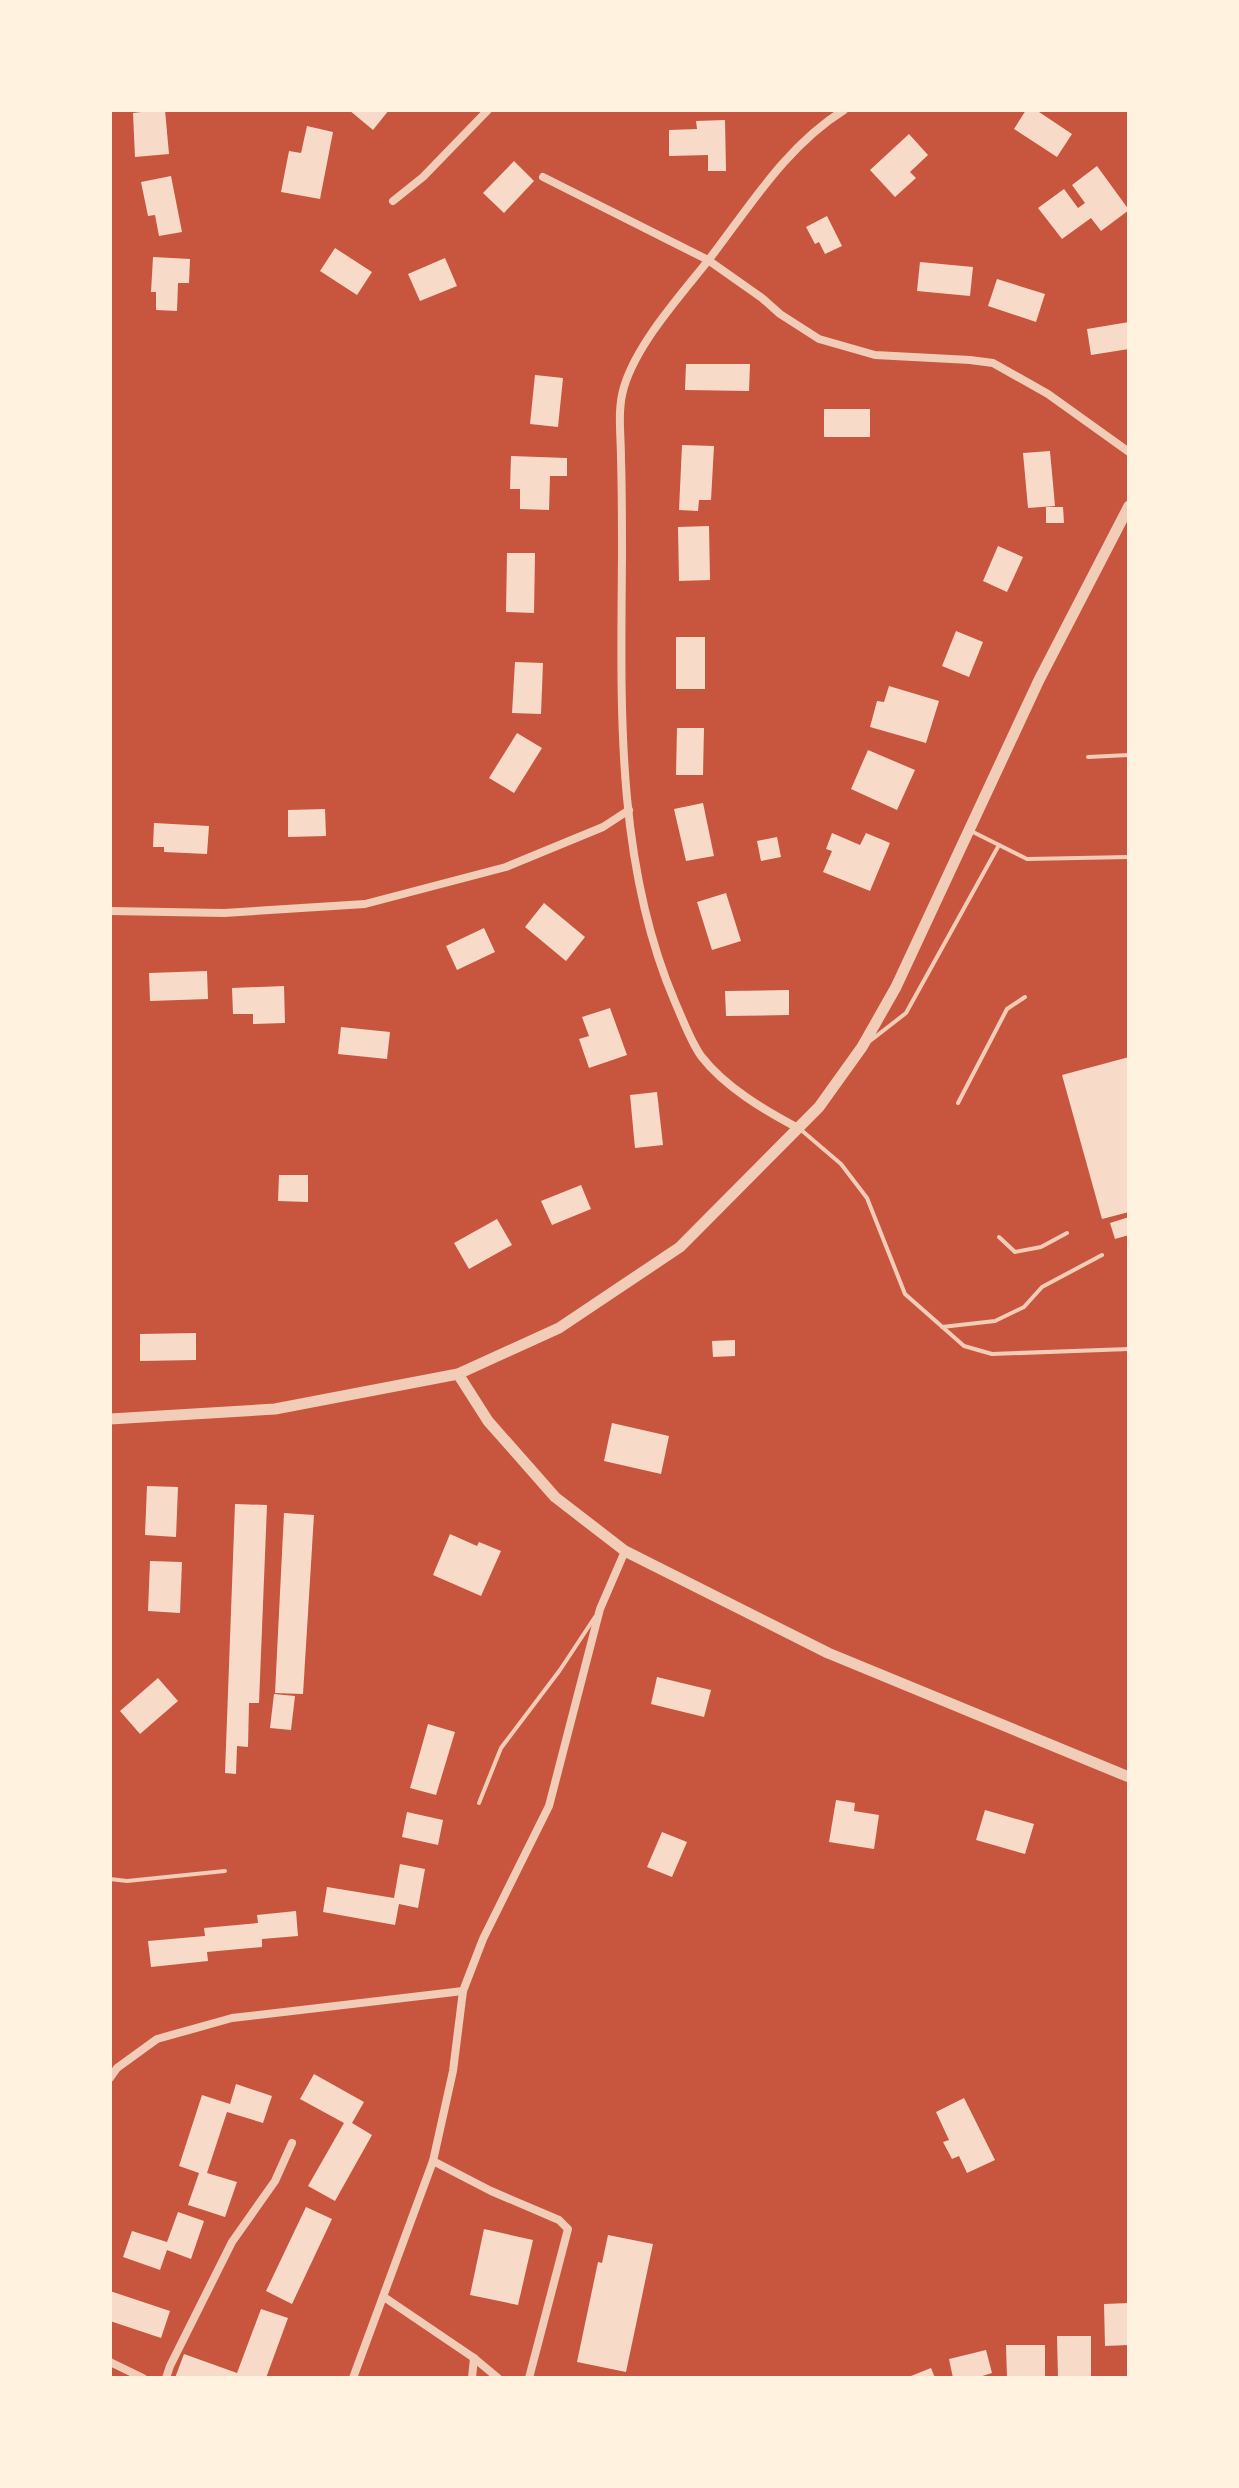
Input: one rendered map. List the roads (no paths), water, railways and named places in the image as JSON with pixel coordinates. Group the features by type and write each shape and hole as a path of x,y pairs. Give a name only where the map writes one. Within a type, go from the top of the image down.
{"street":[{"path":"393,201 423,177 488,110"},
{"path":"798,1128 742,1093 712,1070 699,1053 670,989 650,932 638,875 622,735 619,407 629,371 677,298 786,159 844,110"},
{"path":"543,177 708,260 819,339 875,355 993,363 1048,394 1129,452"},
{"path":"110,1419 275,1409 458,1374 559,1328 680,1247 819,1107 862,1047 896,987 1039,680 1129,506"},
{"path":"110,911 224,913 365,904 506,867 603,827 629,810"},
{"path":"458,1374 488,1421 555,1497 625,1551 828,1653 1129,1777"},
{"path":"353,2378 433,2161 453,2071 463,1991 483,1939 549,1806 600,1609 625,1551"},
{"path":"110,2078 117,2068 157,2039 232,2018 463,1991"},
{"path":"166,2378 232,2242 275,2181 292,2143"},
{"path":"433,2161 491,2191 559,2220 568,2229 529,2378"},
{"path":"384,2297 474,2358 498,2378"},
{"path":"472,2378 474,2358"},
{"path":"110,2362 143,2378"}],"lane":[{"path":"1088,757 1129,755"},
{"path":"969,830 1027,859 1129,857"},
{"path":"862,1047 906,1013 999,845"},
{"path":"958,1103 1007,1009 1025,997"},
{"path":"798,1128 841,1164 867,1198 905,1294 964,1346 992,1354 1129,1349"},
{"path":"999,1237 1015,1252 1041,1247 1067,1233"},
{"path":"942,1327 995,1321 1024,1307 1042,1287 1102,1255"},
{"path":"479,1803 501,1748 560,1670 600,1609"},
{"path":"110,1879 127,1881 225,1871"}]}
